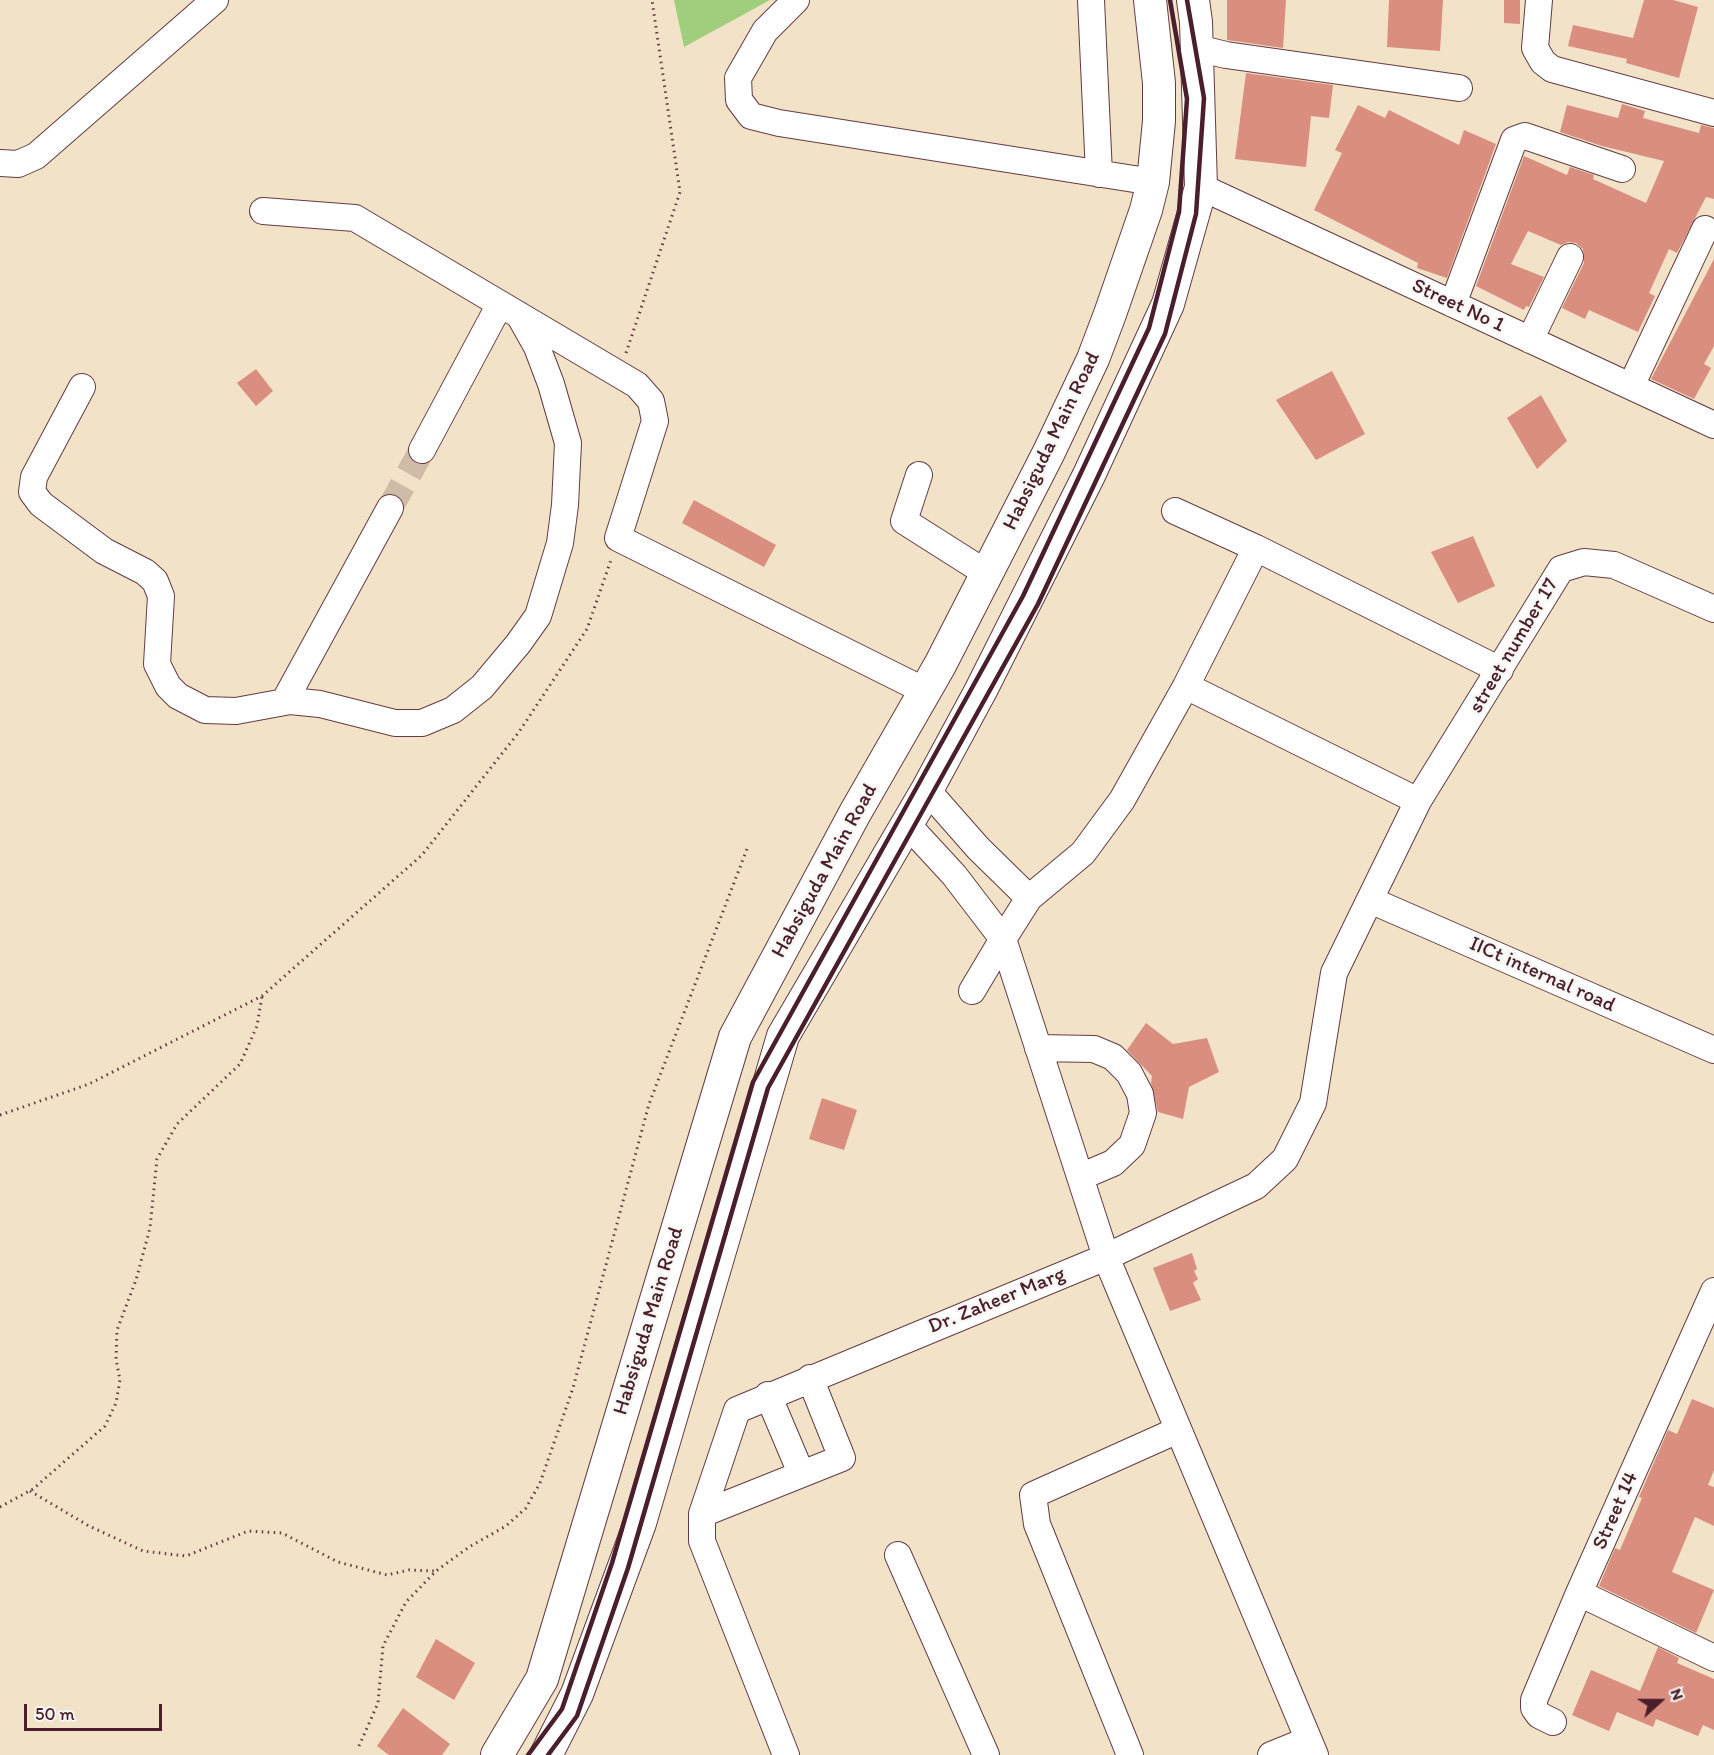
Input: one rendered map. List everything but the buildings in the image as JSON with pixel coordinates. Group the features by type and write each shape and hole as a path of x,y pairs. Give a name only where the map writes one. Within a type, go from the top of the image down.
{"main road":[{"name":"Habsiguda Main Road","path":"496,1755 542,1679 725,1069 740,1026 855,813 925,691 1049,452 1094,359 1142,220 1152,182 1159,121 1159,82 1150,0"},
{"path":"556,1751 640,1523 783,1036 927,790 981,690 1089,475 1168,304 1201,187 1197,48 1193,0"},
{"path":"1049,452 1089,475"},
{"path":"725,1069 768,1085"}],"street":[{"path":"6,168 36,156 215,0"},
{"path":"796,0 765,31 738,78 739,100 750,116 779,123 1152,182"},
{"path":"1091,0 1099,174"},
{"path":"1539,0 1535,48 1543,62 1552,69 1714,113"},
{"path":"1197,48 1226,55 1459,88"},
{"path":"1453,304 1514,140 1525,136 1622,169"},
{"name":"Street No 1","path":"1201,187 1714,425"},
{"path":"262,211 355,218 638,385 651,401 655,421 618,538 925,691"},
{"path":"1632,386 1705,229"},
{"path":"1530,340 1570,258"},
{"path":"422,450 510,310"},
{"path":"82,387 34,477 32,492 41,504 104,551 145,572 155,581 161,596 157,664 161,678 178,696 205,710 237,711 285,702 320,704 394,723 422,723 453,710 482,687 538,616 560,543 565,505 568,443 551,384 537,347 510,310"},
{"path":"920,475 904,521 986,573"},
{"path":"285,702 390,508"},
{"path":"1174,510 1256,548 1500,670"},
{"path":"972,992 1029,898 1083,854 1122,800 1186,686 1256,548"},
{"name":"street number 17","path":"1418,801 1561,569 1584,562 1614,565 1714,609"},
{"path":"1106,1257 1256,1186 1285,1159 1312,1103 1334,973 1418,801 1186,686"},
{"path":"927,790 978,848 1029,898"},
{"path":"906,823 954,875 1003,939 1106,1257 1312,1747 1271,1755"},
{"name":"IICt internal road","path":"1370,900 1714,1050"},
{"path":"1038,1048 1094,1049 1113,1057 1129,1073 1140,1094 1143,1113 1132,1145 1113,1163 1080,1177"},
{"name":"Dr. Zaheer Marg","path":"786,1755 702,1541 702,1515 737,1410 768,1395 1106,1257"},
{"name":"Street 14","path":"1553,1722 1539,1716 1534,1708 1534,1700 1579,1593 1714,1291"},
{"path":"702,1515 842,1458 810,1378"},
{"path":"768,1395 801,1473"},
{"path":"1130,1755 1037,1524 1033,1495 1178,1430"},
{"path":"898,1555 986,1755"},
{"path":"1579,1593 1714,1657"}],"path":[{"path":"619,375 680,192 652,0"},
{"path":"0,1115 89,1084 262,996 422,855 519,732 587,629 618,538"},
{"path":"359,1746 378,1703 383,1646 406,1602 436,1571 469,1547 506,1526 530,1503 540,1483 573,1388 649,1104 747,849"},
{"path":"0,1508 30,1491 105,1426 116,1403 120,1380 116,1359 117,1330 136,1280 150,1228 157,1159 177,1124 240,1064 257,1026 262,996"},
{"path":"30,1491 89,1526 143,1551 186,1556 248,1531 282,1533 338,1562 387,1575 409,1570 436,1571"}],"green space":[{"path":"674,0 770,0 684,47"}],"tunnel":[{"path":"390,508 422,450"}],"railway":[{"path":"528,1755 562,1709 612,1563 753,1082 1023,596 1149,328 1179,212 1187,99 1170,0"},
{"path":"548,1755 577,1716 628,1568 768,1088 1038,604 1165,334 1196,214 1204,98 1187,0"}]}
